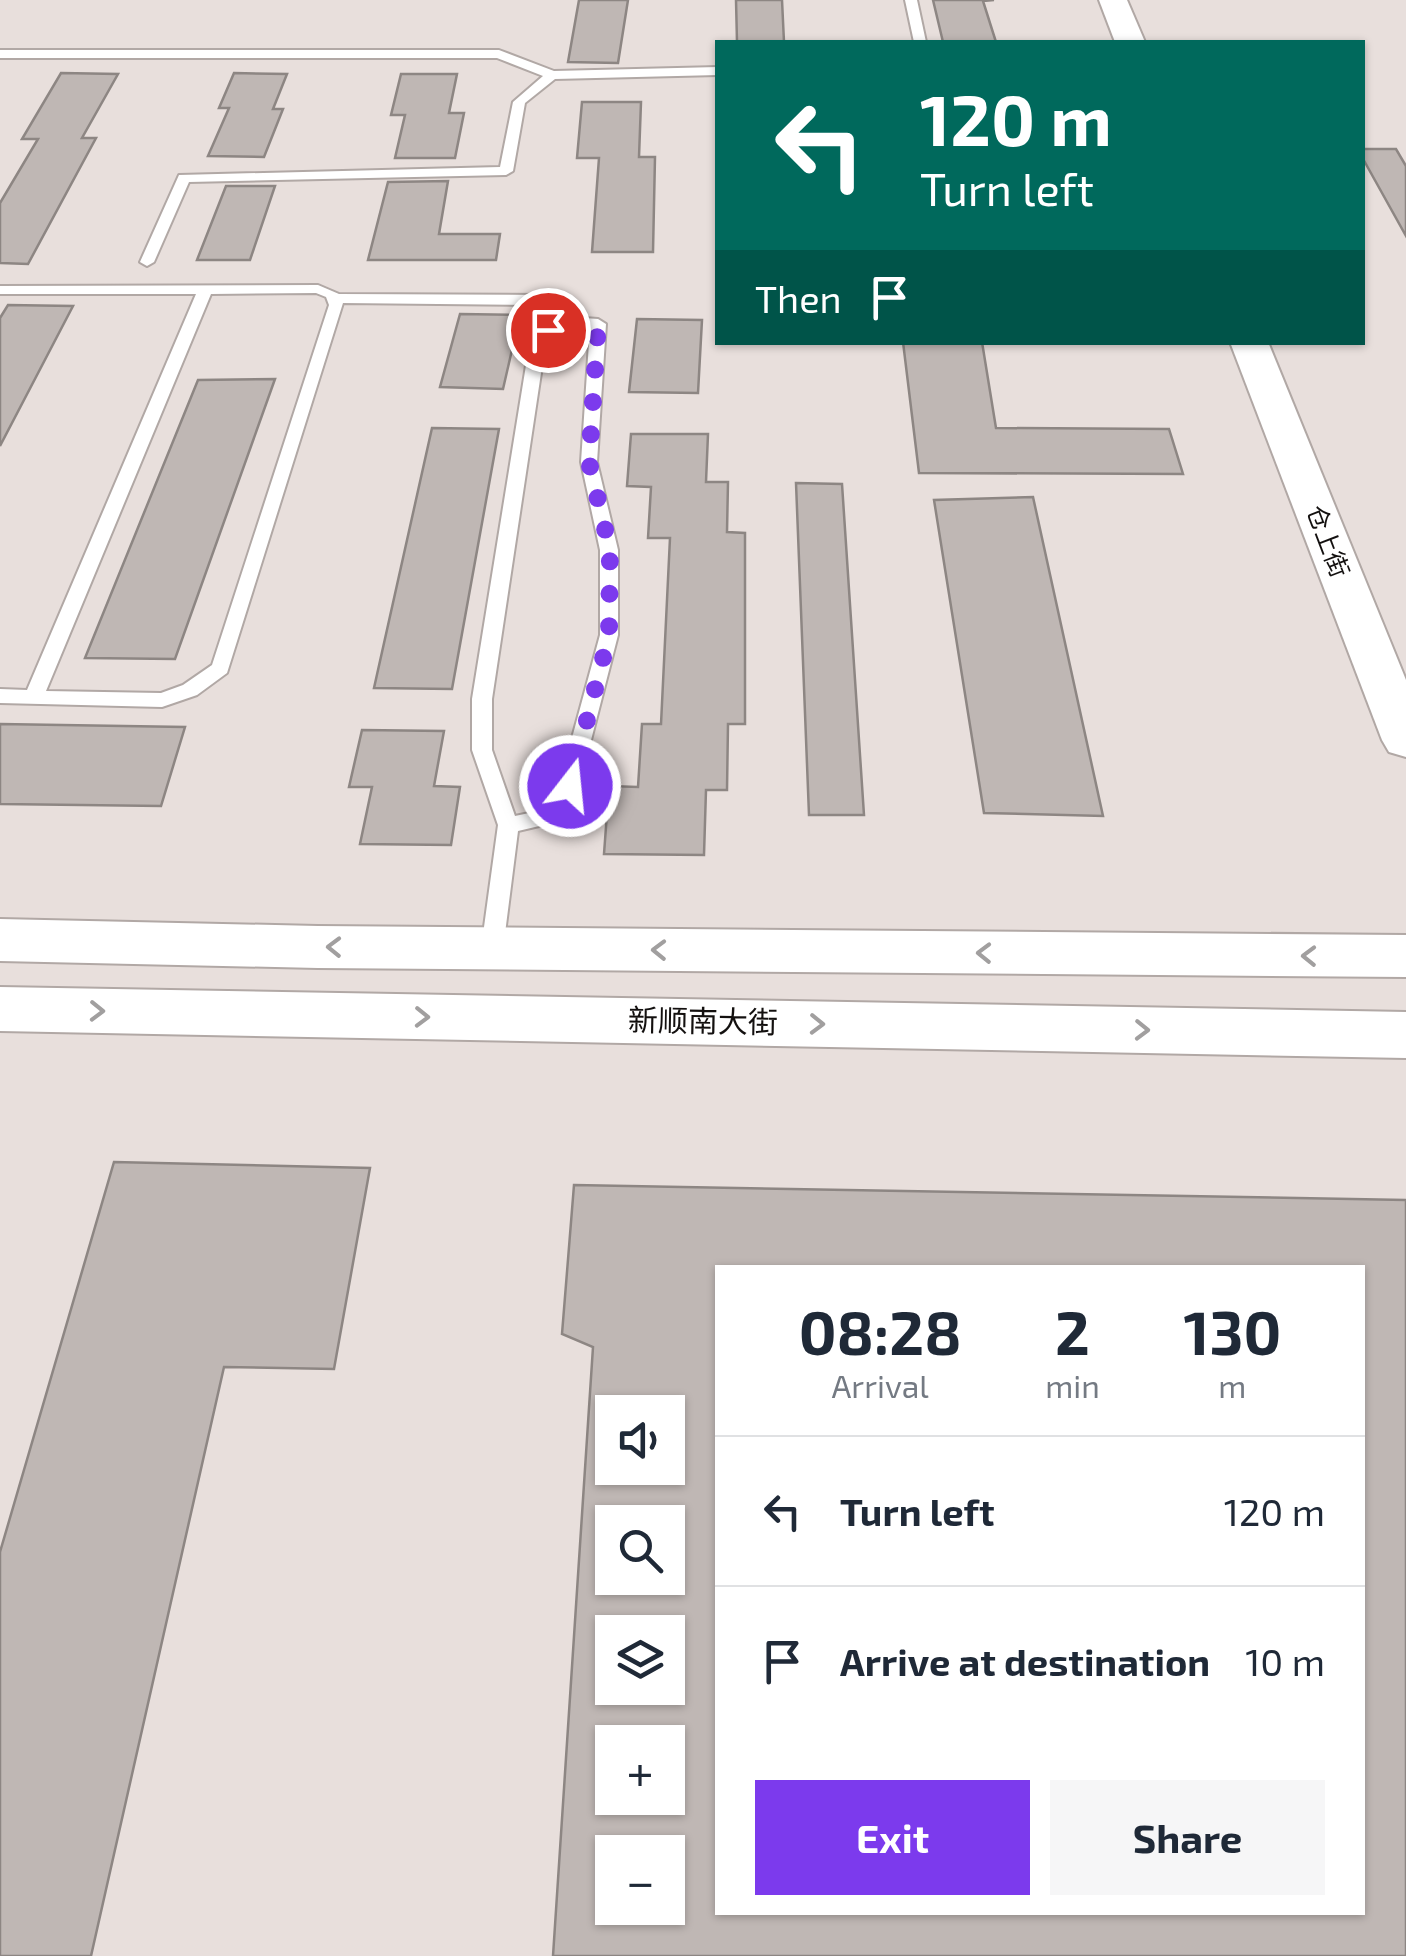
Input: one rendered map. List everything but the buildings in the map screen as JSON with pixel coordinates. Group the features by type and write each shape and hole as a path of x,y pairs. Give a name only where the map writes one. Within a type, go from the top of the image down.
{"main road":[{"path":"1113,0 1129,40"},
{"name":"仓上街","path":"1250,345 1406,740"},
{"path":"0,940 1406,956"},
{"name":"新顺南大街","path":"0,1009 1406,1035"}],"lane":[{"path":"911,0 920,40"},
{"path":"0,54 498,54 552,74 715,71"},
{"path":"147,262 184,178 506,171 520,102 552,74"},
{"path":"0,290 318,289 332,294 338,306 220,668 190,690 162,700 0,696"},
{"path":"34,697 206,290"},
{"path":"334,298 544,300"},
{"path":"492,948 508,825 482,750 482,699 536,353 548,330 570,322 598,324 589,462 610,550 609,635 562,814 508,825"}],"route":[{"path":"548,330 570,322 598,324 589,462 610,550 609,635 570,786"}]}
